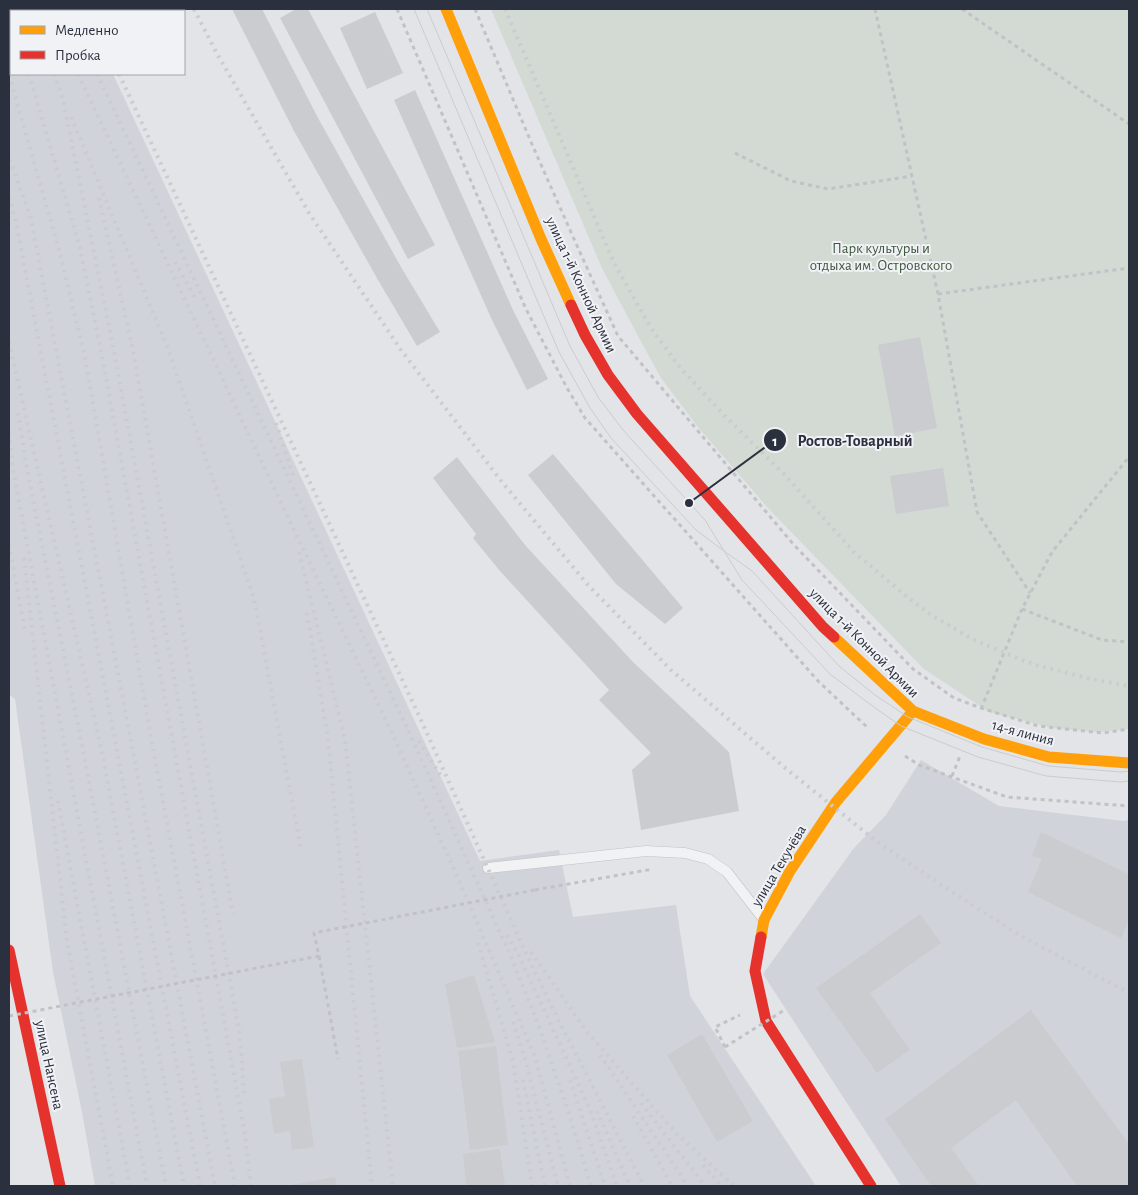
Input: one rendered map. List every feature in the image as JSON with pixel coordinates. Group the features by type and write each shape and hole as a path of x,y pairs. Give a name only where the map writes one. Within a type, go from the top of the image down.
{"main road":[{"name":"улица 1-й Конной Армии","path":"446,9 542,239 585,335 608,375 637,414 823,627 913,711"},
{"name":"14-я линия","path":"913,711 984,739 1049,758 1129,762"},
{"name":"улица Текучёва","path":"871,1186 766,1021 755,971 764,920 790,872 836,802 913,711"},
{"name":"улица Нансена","path":"9,950 60,1186"}],"lane":[{"path":"488,868 646,851 685,853 708,859 727,872 764,920"}],"path":[{"path":"476,9 531,142 618,336 794,545 913,669 954,698 1038,726 1103,733 1129,729"},
{"path":"875,9 938,294 977,512 1030,593"},
{"path":"962,9 1129,124"},
{"path":"735,153 790,181 828,189 912,176"},
{"path":"938,294 1129,268"},
{"path":"991,686 1022,609 1052,552 1129,458"},
{"path":"1022,609 1102,640 1129,642"},
{"path":"338,1059 314,933 600,878"},
{"path":"9,1016 319,956"},
{"path":"715,1027 725,1047 786,1009"}],"shaded area":[{"path":"9,9 83,9 10,10 10,75 113,75 480,861 559,850 573,917 676,905 690,996 816,1186 95,1186 53,972 15,699 9,695"},
{"path":"921,760 999,806 1123,821 1129,820 1129,1186 901,1186 763,974 854,848 886,815"}],"green space":[{"name":"Парк культуры и отдыха им. Островского","path":"491,9 1129,9 1129,729 1099,732 1053,728 989,712 924,669 768,508 698,427 661,378 602,268"}],"building":[{"path":"232,9 262,9 318,118 401,267 440,332 417,346 294,131"},
{"path":"296,9 308,9 435,245 408,259 280,18"},
{"path":"375,12 403,73 367,89 340,28"},
{"path":"415,90 513,310 548,379 527,390 492,320 394,100"},
{"path":"920,337 937,428 895,436 878,345"},
{"path":"553,454 683,608 665,624 616,584 528,475"},
{"path":"457,457 525,545 633,662 729,752 739,811 641,830 632,770 651,753 599,700 609,690 500,571 473,538 476,534 433,478"},
{"path":"943,468 949,506 896,514 890,476"},
{"path":"1041,832 1129,874 1129,920 1121,938 1028,892 1042,859 1032,856"},
{"path":"920,914 941,943 870,993 910,1050 877,1073 816,988"},
{"path":"474,975 495,1042 457,1048 445,984"},
{"path":"1031,1010 1129,1144 1129,1186 1077,1186 1016,1100 951,1148 979,1186 931,1186 885,1119"},
{"path":"702,1034 753,1121 717,1142 667,1055"},
{"path":"496,1046 508,1145 470,1150 458,1051"},
{"path":"302,1059 314,1147 292,1150 290,1131 274,1134 269,1099 285,1096 280,1062"},
{"path":"500,1149 505,1186 466,1186 463,1154"},
{"path":"335,1177 337,1186 291,1186 291,1185"}],"tram line":[{"path":"414,9 559,352 590,408 611,438 696,530 752,571 839,666 875,695 908,717 982,747 1048,766 1129,771"},
{"path":"427,9 570,346 598,397 623,430 705,520 742,580 830,674 901,726 978,757 1046,776 1129,781"}],"railway":[{"path":"194,9 216,52 309,213 401,350 502,482 588,585 671,670 784,767 876,841 1021,936 1129,993"},
{"path":"505,9 614,263 651,328 678,365 722,413 784,474 854,552 930,614 972,639 1022,660 1091,679 1129,686"},
{"path":"9,75 58,246 85,357 151,738 235,1186"},
{"path":"29,75 80,248 102,356 245,1135 251,1186"},
{"path":"54,75 64,101"},
{"path":"78,75 392,733 458,878 535,1057 570,1186"},
{"path":"97,75 407,728 512,959 540,1029 591,1186"},
{"path":"119,75 421,720 525,951 644,1186"},
{"path":"62,95 114,351 239,1030 244,1097"},
{"path":"71,117 167,346 254,598 301,849"},
{"path":"9,160 31,219 215,1186"},
{"path":"9,197 16,222 200,1186"},
{"path":"99,198 133,350 233,914"},
{"path":"175,262 196,299"},
{"path":"9,342 101,747 184,1186"},
{"path":"18,413 26,464 83,750 166,1186"},
{"path":"276,423 294,478"},
{"path":"9,433 13,469 147,1186"},
{"path":"9,545 25,631"},
{"path":"299,552 345,739 393,1186"},
{"path":"24,558 67,941 113,1186"},
{"path":"307,613 328,739 372,1186"},
{"path":"419,741 440,775"},
{"path":"58,801 130,1186"},
{"path":"507,935 519,956 589,1107 617,1186"},
{"path":"478,943 513,1061 532,1186"},
{"path":"531,952 587,1032 678,1135 734,1186"},
{"path":"513,1022 525,1059 558,1186"},
{"path":"600,1055 688,1186"},
{"path":"523,1080 545,1186"},
{"path":"570,1080 605,1186"},
{"path":"641,1103 705,1186"},
{"path":"597,1111 630,1186"},
{"path":"633,1116 672,1186"},
{"path":"703,1165 721,1186"}],"traffic: slow":[{"path":"446,9 541,239 571,305"},
{"path":"834,637 913,711 984,739 1049,757 1129,763"},
{"path":"761,937 764,920 790,871 836,802 913,711"}],"traffic: jam":[{"path":"571,305 585,335 608,375 637,414 823,627 834,637"},
{"path":"761,937 755,971 766,1021 871,1186"},
{"path":"9,950 60,1186"}],"place":[{"name":"Ростов-Товарный","path":"689,503"}]}
